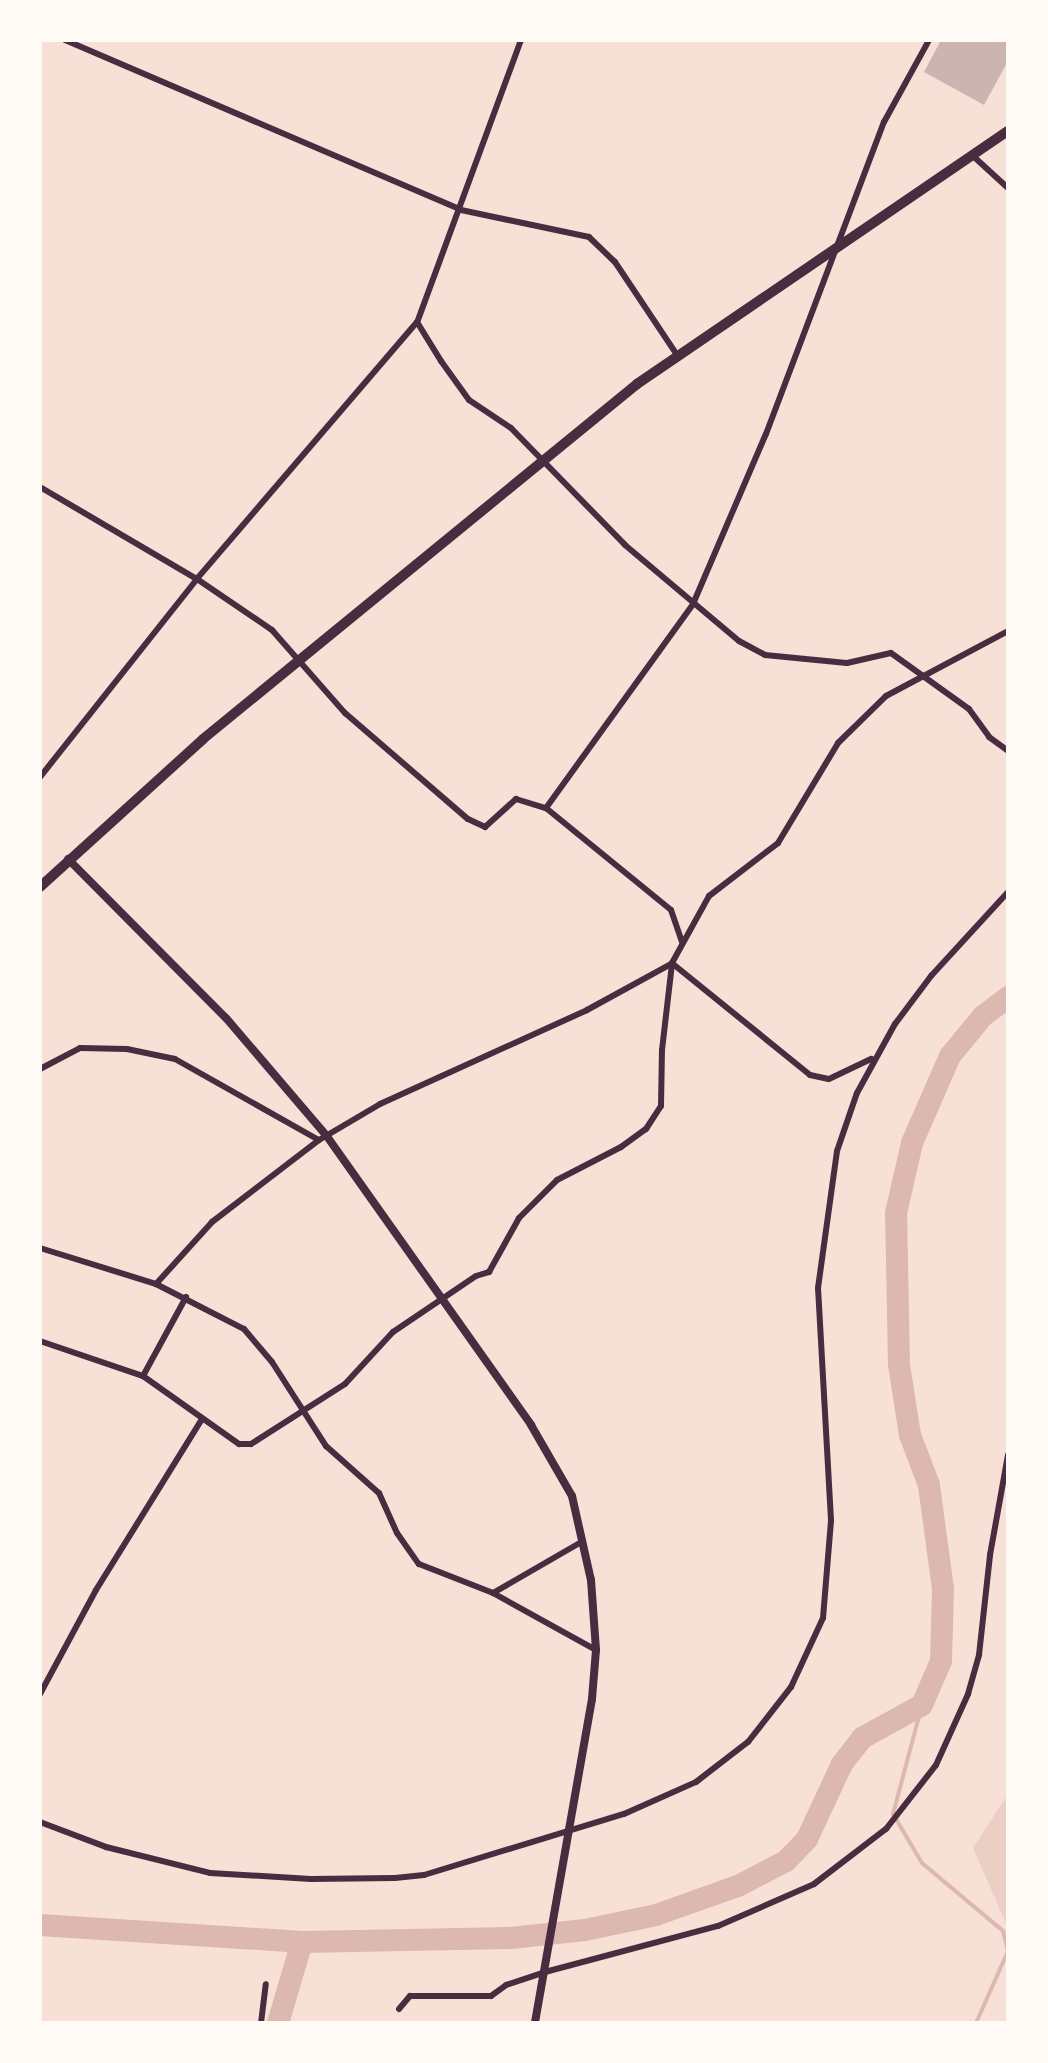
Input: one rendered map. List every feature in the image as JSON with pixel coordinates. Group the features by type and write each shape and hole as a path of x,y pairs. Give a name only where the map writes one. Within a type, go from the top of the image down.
{"main road":[{"path":"40,887 299,660 678,355 1008,132"}],"street":[{"path":"65,40 461,210 589,237 615,262 678,355"},
{"path":"40,777 197,579 417,322 521,40"},
{"path":"546,808 693,604 840,244 884,122 929,40"},
{"path":"973,156 1008,188"},
{"path":"417,322 470,400 510,428 693,604 765,655 847,663 891,654 969,710 989,737 1008,751"},
{"path":"40,487 197,579 272,630 345,712 468,819 485,827 516,798 546,808 671,910 682,942"},
{"path":"40,1341 143,1376 239,1444 251,1444 345,1384 393,1332 476,1276 489,1272 519,1218 557,1180 621,1148 654,1118 661,1106 672,963 709,896 778,843 838,742 886,696 1008,631"},
{"path":"68,860 226,1018 323,1137 531,1425 572,1496 583,1541 596,1650 536,2023"},
{"path":"40,1822 184,1869 311,1880 424,1874 664,1798 725,1763 769,1717 812,1648 823,1618 831,1520 818,1288 837,1151 873,1058 931,976 1008,892"},
{"path":"156,1284 212,1222 323,1137 497,1047 587,1010 672,963"},
{"path":"672,963 810,1074 829,1080 873,1058"},
{"path":"40,1068 80,1048 127,1049 175,1060 323,1137"},
{"path":"40,1248 156,1284 244,1329 326,1446 379,1493 397,1534 419,1564 493,1594 596,1650"},
{"path":"143,1376 186,1297"},
{"path":"40,1694 96,1590 202,1418"},
{"path":"399,2009 410,1996 491,1996 506,1985 545,1972 646,1948 772,1904 827,1875 886,1828 936,1765 968,1694 979,1655 995,1520 1008,1455"},
{"path":"493,1594 583,1541"},
{"path":"261,2023 266,1984"}],"shaded area":[{"path":"1008,1794 1008,1928 973,1848"}],"building":[{"path":"941,40 1008,40 1008,61 984,105 924,72"}],"waterway":[{"path":"40,1925 302,1942 511,1938 585,1930 656,1915 738,1886 786,1861 807,1839 842,1764 862,1738 922,1705 941,1661 943,1589 929,1485 910,1435 899,1365 896,1213 912,1143 950,1056 983,1016 1008,997"},
{"path":"922,1705 893,1814 922,1863 1003,1931 1008,1951"},
{"path":"278,2023 302,1942"},
{"path":"976,2023 1008,1951"}]}
